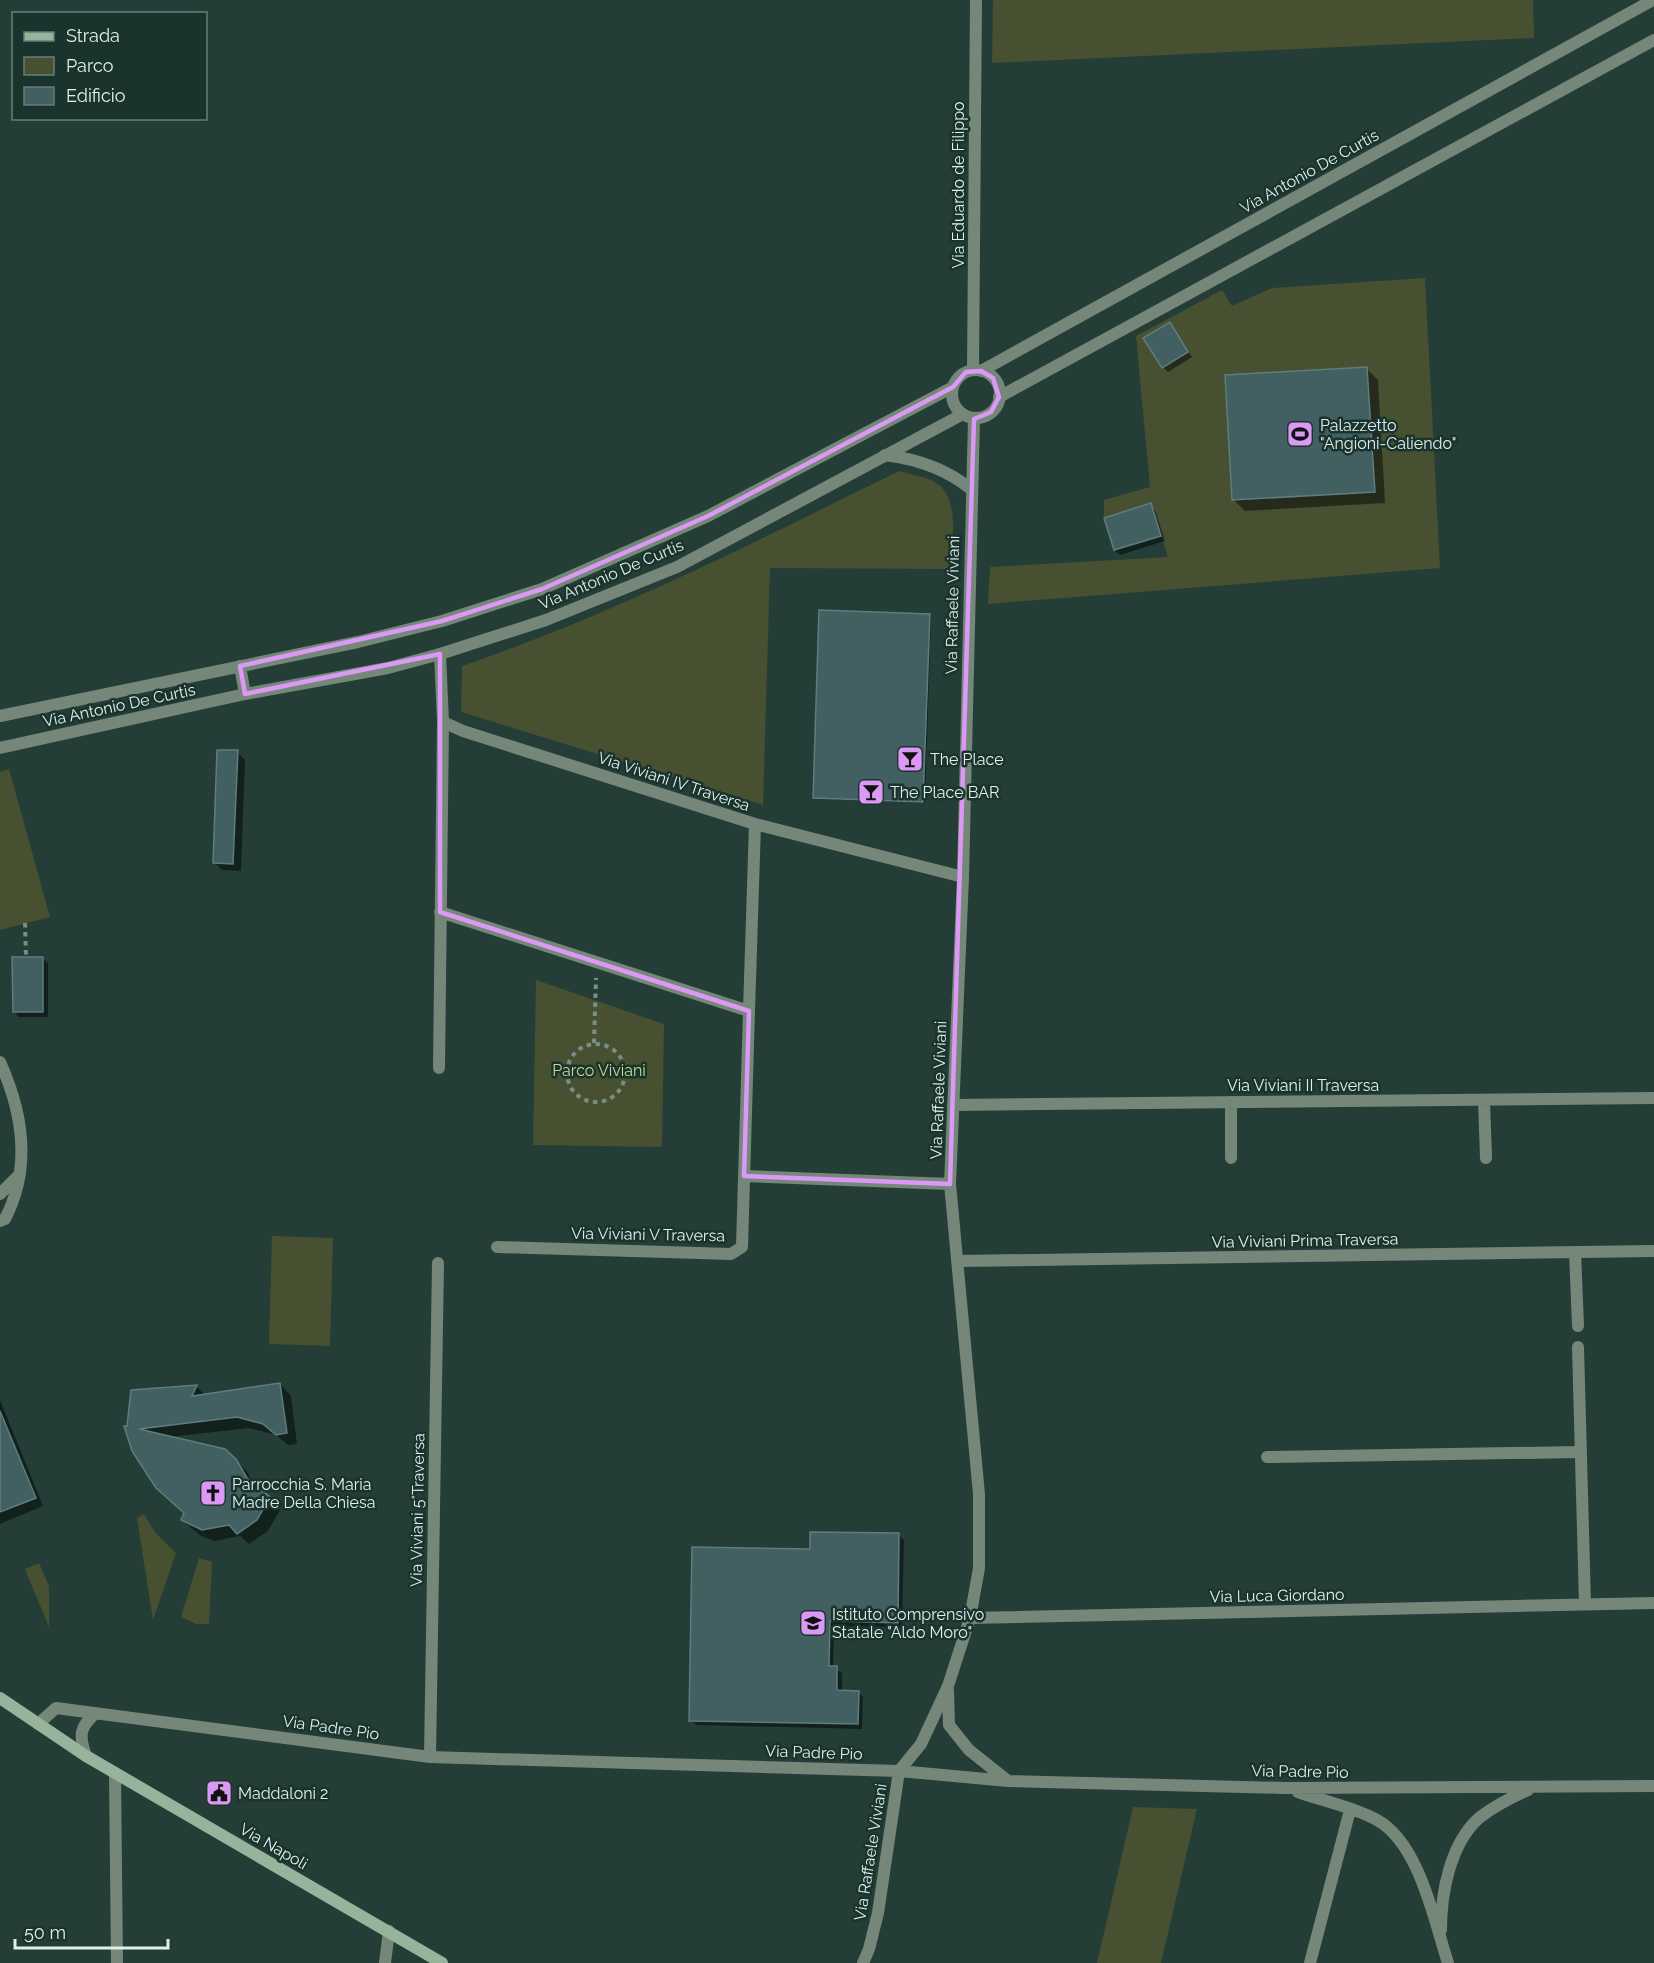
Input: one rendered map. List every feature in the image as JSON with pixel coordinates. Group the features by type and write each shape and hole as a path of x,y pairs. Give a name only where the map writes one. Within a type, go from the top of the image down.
{"main road":[{"name":"Via Napoli","path":"0,1698 86,1756 442,1963"}],"street":[{"name":"Via Eduardo de Filippo","path":"976,0 977,370"},
{"name":"Via Antonio De Curtis","path":"0,716 442,621 542,589 708,516 953,387 961,376 977,370 1653,0"},
{"name":"Via Antonio De Curtis","path":"0,748 245,694 388,668 546,620 677,567 885,455 969,416 991,412 999,397 1654,40"},
{"path":"977,370 993,378 999,397"},
{"path":"953,387 953,402 969,416"},
{"name":"Via Raffaele Viviani","path":"862,1963 870,1949 878,1913 899,1771 921,1744 948,1686 970,1618 979,1568 979,1494 950,1184 963,877 972,490 969,416"},
{"path":"885,455 911,458 955,476 972,490"},
{"path":"439,1068 443,722 440,654"},
{"path":"240,666 245,694"},
{"name":"Via Viviani IV Traversa","path":"443,722 755,824 963,877"},
{"name":"Via Viviani V Traversa","path":"496,1248 731,1254 742,1248 755,824"},
{"path":"440,912 749,1011"},
{"path":"0,1062 15,1096 21,1128 23,1160 13,1204 5,1219 0,1221"},
{"name":"Via Viviani II Traversa","path":"953,1105 1654,1098"},
{"path":"1484,1100 1486,1158"},
{"path":"1230,1102 1230,1158"},
{"path":"0,1194 21,1173"},
{"path":"744,1176 950,1184"},
{"name":"Via Viviani Prima Traversa","path":"957,1262 1654,1251"},
{"path":"1575,1252 1578,1326"},
{"name":"Via Viviani 5°Traversa","path":"430,1757 438,1263"},
{"path":"1578,1347 1585,1604"},
{"path":"1267,1456 1580,1452"},
{"name":"Via Luca Giordano","path":"970,1618 1654,1603"},
{"name":"Via Raffaele Viviani","path":"948,1686 949,1725 969,1750 1008,1780"},
{"name":"Via Padre Pio","path":"38,1724 56,1708 430,1757 899,1771 1008,1780 1286,1788 1654,1786"},
{"path":"86,1756 80,1740 84,1723 96,1713"},
{"path":"115,1773 117,1963"},
{"path":"1286,1788 1378,1820 1401,1840 1414,1863 1448,1963"},
{"path":"1441,1943 1445,1888 1458,1848 1478,1820 1500,1803 1534,1788"},
{"path":"1310,1963 1350,1810"},
{"path":"385,1963 389,1931"}],"path":[{"path":"25,923 26,957"},
{"path":"594,1043 597,962"},
{"path":"594,1043 613,1049 624,1066 622,1085 617,1092 602,1101 584,1099 576,1094 567,1078 570,1059 576,1051 594,1043"}],"highlighted area":[{"path":"981,371 993,378 999,397 991,412 974,419 950,1184 744,1176 749,1011 440,912 440,654 245,694 240,666 442,621 542,589 708,516 953,387 966,372"}],"green space":[{"path":"993,0 1533,0 1534,38 992,63"},
{"path":"1425,278 1440,568 988,604 990,567 1168,557 1151,504 1104,518 1104,500 1150,487 1136,336 1222,290 1232,306 1272,288"},
{"path":"899,471 931,480 948,496 953,519 950,569 770,568 763,805 461,712 462,666 574,624 684,576"},
{"path":"9,769 50,917 0,930 0,772"},
{"name":"Parco Viviani","path":"536,980 664,1024 662,1147 533,1145"},
{"path":"272,1236 333,1238 330,1346 269,1344"},
{"path":"144,1514 155,1532 176,1553 153,1620 137,1518"},
{"path":"199,1558 212,1562 209,1624 196,1624 181,1617"},
{"path":"39,1563 49,1586 49,1627 25,1569"},
{"path":"1133,1807 1197,1809 1161,1963 1097,1963"}],"building":[{"path":"1170,322 1188,352 1162,368 1143,338"},
{"name":"Palazzetto \"Angioni-Caliendo\"","path":"1367,367 1375,492 1232,500 1225,375"},
{"path":"1151,503 1161,536 1114,550 1104,518"},
{"path":"819,610 930,614 923,802 813,798"},
{"path":"217,750 238,750 233,864 213,863"},
{"path":"12,957 43,957 43,1012 13,1012"},
{"path":"280,1383 287,1433 276,1435 263,1424 237,1417 139,1429 225,1449 236,1459 247,1478 270,1497 257,1520 237,1534 229,1525 202,1530 181,1520 184,1513 156,1488 132,1451 124,1426 127,1426 131,1390 197,1385 192,1396"},
{"path":"0,1411 36,1498 0,1512"},
{"path":"810,1532 899,1533 898,1623 830,1621 829,1666 837,1666 837,1690 859,1691 858,1724 689,1721 692,1547 810,1549"}],"place":[{"name":"Palazzetto \"Angioni-Caliendo\"","path":"1300,434"},
{"name":"The Place","path":"910,759"},
{"name":"The Place BAR","path":"871,792"},
{"name":"Parrocchia S. Maria Madre Della Chiesa","path":"213,1493"},
{"name":"Istituto Comprensivo Statale \"Aldo Moro\"","path":"813,1623"},
{"name":"Maddaloni 2","path":"219,1793"}]}
